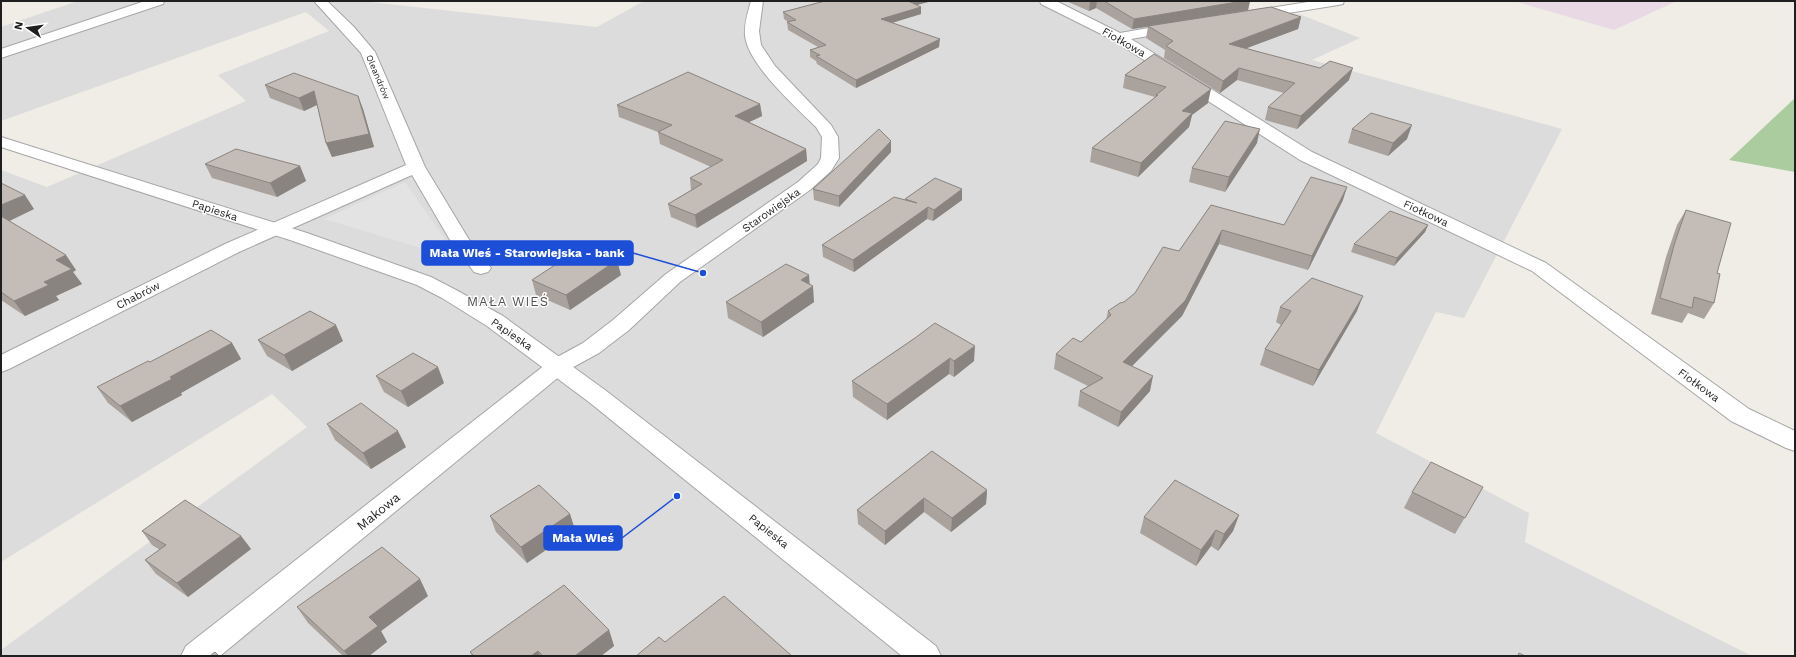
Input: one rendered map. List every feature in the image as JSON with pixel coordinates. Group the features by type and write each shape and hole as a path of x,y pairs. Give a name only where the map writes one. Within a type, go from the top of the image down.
{"street":[{"path":"1,54 158,1"},
{"name":"Oleandrów","path":"320,1 349,30 368,52 416,167 460,240 481,268"},
{"name":"Starowiejska","path":"558,366 591,348 621,325 673,278 804,186 825,168 830,158 832,147 830,137 823,125 763,63 755,50 752,35 757,1"},
{"name":"Fiołkowa","path":"1046,1 1118,37 1306,156 1539,267 1740,415 1795,442"},
{"path":"1236,18 1338,1"},
{"path":"1118,37 1189,25"},
{"name":"Papieska","path":"1,142 276,229 424,281 495,321 558,366 698,474 925,656"},
{"path":"276,229 416,167"},
{"name":"Chabrów","path":"1,364 232,248 276,229"},
{"name":"Makowa","path":"197,656 558,366"}],"shaded area":[{"path":"78,1 361,1 597,27 644,1 1228,1 1169,25 1299,14 1360,38 1312,60 1562,129 1464,318 1436,312 1376,433 1529,513 1525,542 1752,656 1,656 1,650 307,427 272,394 1,562 1,170 47,187 246,101 218,75 329,31 306,12 1,121 1,27"},
{"path":"1514,1 1677,1 1614,30"},
{"path":"405,182 452,249 441,254 324,219"}],"green space":[{"path":"1795,98 1795,172 1729,160"}],"building":[{"path":"825,1 908,1 921,7 881,19 940,39 856,80 816,56 820,55 810,50 826,45 787,22 796,20 783,12"},
{"path":"1104,1 1243,1 1134,19"},
{"path":"1271,7 1301,17 1229,44 1320,68 1330,61 1353,68 1301,116 1268,107 1295,83 1239,68 1223,81 1166,46 1173,41 1148,26"},
{"path":"1154,54 1211,89 1182,111 1192,113 1141,163 1092,148 1166,87 1125,75"},
{"path":"688,72 760,104 735,116 806,149 695,215 668,204 702,184 690,178 723,160 658,132 672,125 617,105"},
{"path":"294,73 358,96 369,134 326,143 314,91 299,98 265,85"},
{"path":"1371,113 1412,125 1393,143 1352,129"},
{"path":"1225,121 1260,129 1229,177 1192,168"},
{"path":"879,129 891,141 839,196 813,189"},
{"path":"236,149 300,166 270,183 205,164"},
{"path":"1311,177 1347,187 1312,256 1222,230 1185,301 1123,362 1153,376 1121,412 1080,391 1103,378 1056,354 1073,338 1081,342 1111,315 1108,311 1124,302 1135,293 1163,247 1179,251 1211,205 1284,225"},
{"path":"935,178 962,189 934,210 928,207 853,260 822,245 894,197 917,203 905,199"},
{"path":"1,183 25,195 1,205"},
{"path":"1686,210 1731,223 1717,273 1720,274 1714,303 1694,297 1692,308 1660,298 1675,242"},
{"path":"1390,211 1428,225 1397,258 1354,244"},
{"path":"1,216 66,255 56,260 72,269 44,282 49,285 14,301 1,292"},
{"path":"584,246 617,260 566,295 532,280"},
{"path":"786,264 809,275 801,280 813,286 761,322 726,302"},
{"path":"1312,278 1363,296 1319,370 1265,349 1291,311 1280,307"},
{"path":"310,311 336,325 284,355 258,340"},
{"path":"935,323 975,346 954,361 950,358 887,404 852,381 915,338"},
{"path":"211,330 232,343 170,377 172,379 120,406 97,387 148,361 150,362"},
{"path":"413,353 438,367 401,391 376,376"},
{"path":"361,403 398,431 363,453 327,424"},
{"path":"932,451 987,490 952,518 924,498 885,531 857,510"},
{"path":"1431,462 1483,487 1465,518 1412,492"},
{"path":"1175,480 1239,515 1224,534 1216,530 1201,550 1144,517"},
{"path":"539,485 570,514 521,547 490,516"},
{"path":"185,500 241,536 177,583 145,560 166,545 142,531"},
{"path":"382,547 420,579 369,617 378,626 344,651 297,607"},
{"path":"564,585 609,630 575,656 543,656 538,651 531,656 474,656 470,652"},
{"path":"724,596 792,656 636,656 659,637 665,642"},
{"path":"215,652 219,656 210,656"},
{"path":"1519,653 1525,656 1518,656"}],"place":[{"name":"Mała Wieś - Starowiejska - bank","path":"703,273"},
{"name":"Mała Wieś","path":"677,496"}],"district":[{"name":"MAŁA WIEŚ","path":"508,301"}]}
